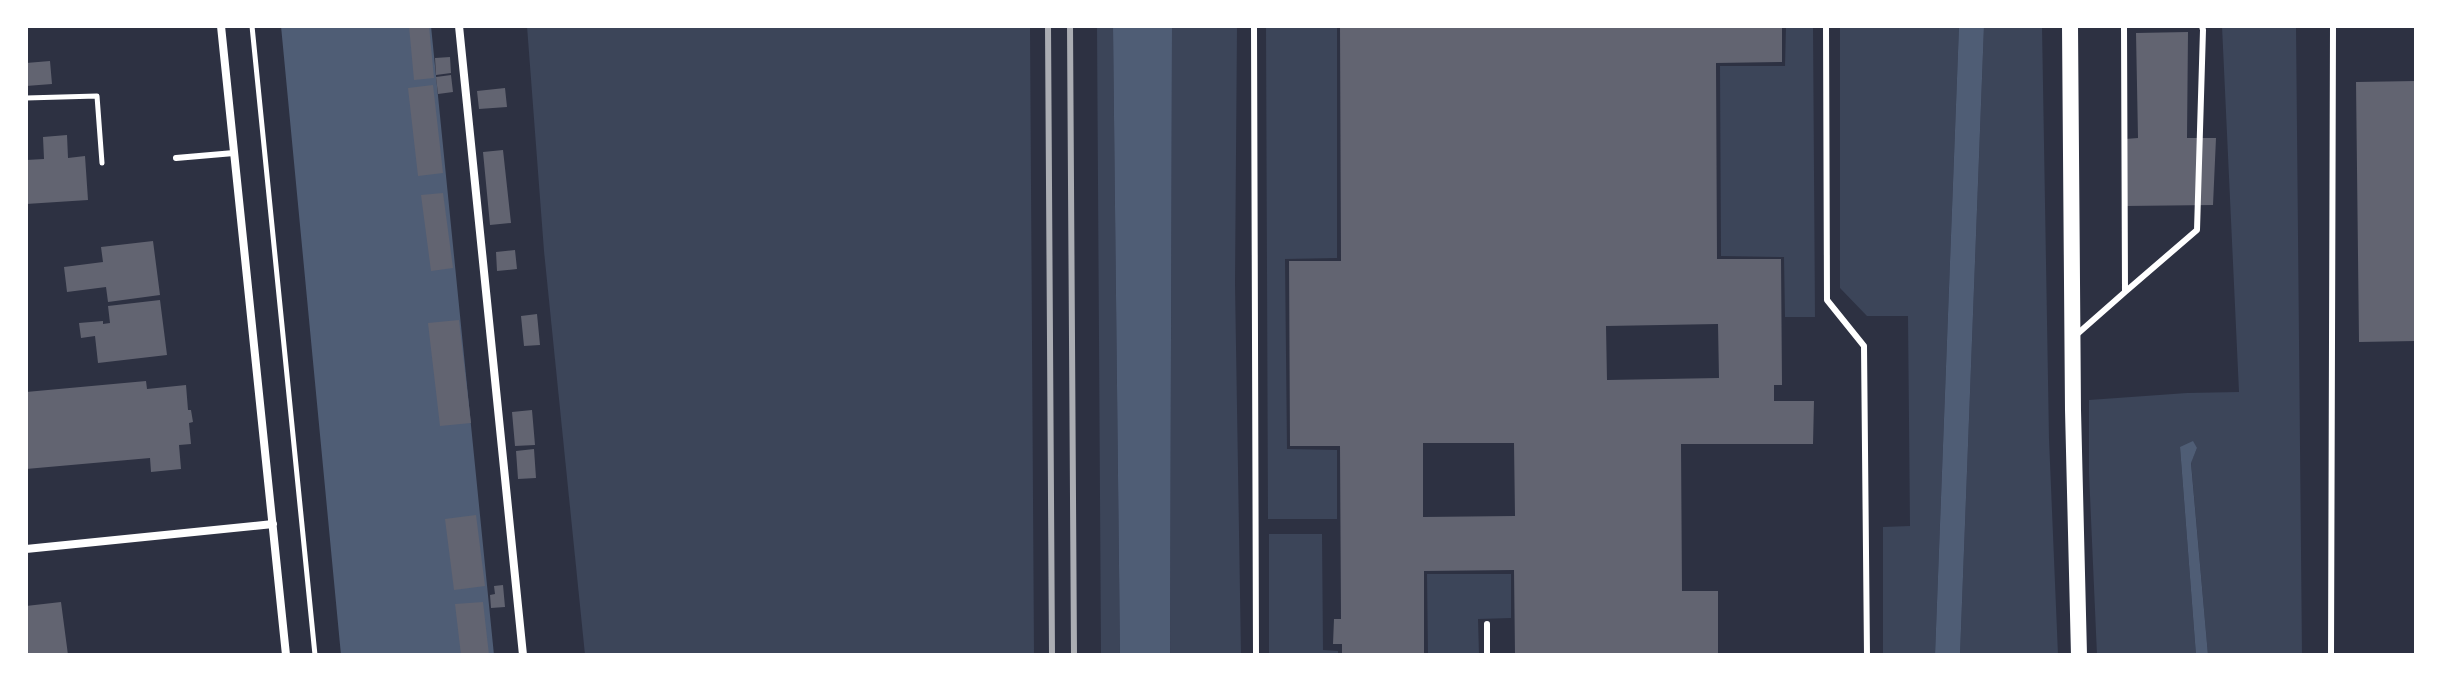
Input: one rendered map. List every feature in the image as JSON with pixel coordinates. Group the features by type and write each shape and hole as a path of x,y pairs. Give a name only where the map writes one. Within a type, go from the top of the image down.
{"main road":[{"path":"2070,26 2072,338 2079,655"}],"street":[{"path":"221,26 286,655"},
{"path":"459,26 523,655"},
{"path":"26,549 273,524"}],"lane":[{"path":"1254,26 1256,655"},
{"path":"1826,26 1827,300 1864,346 1867,655"},
{"path":"2124,26 2125,292"},
{"path":"2072,338 2197,230 2202,26"},
{"path":"2331,655 2333,26"},
{"path":"176,158 234,153"},
{"path":"1487,624 1487,655"}],"path":[{"path":"252,26 315,655"},
{"path":"26,98 97,96 102,163"}],"shaded area":[{"path":"281,26 431,26 494,655 341,655"},
{"path":"527,26 1030,26 1034,655 585,655 544,251"},
{"path":"1097,26 1113,26 1120,655 1101,655"},
{"path":"1113,26 1172,26 1170,655 1120,655"},
{"path":"1172,26 1237,26 1235,284 1241,655 1170,655"},
{"path":"1266,26 1337,26 1337,258 1285,259 1287,449 1337,450 1337,519 1268,519"},
{"path":"1786,26 1813,26 1815,317 1785,317 1784,257 1721,256 1720,66 1785,66"},
{"path":"1840,26 1959,26 1935,655 1883,655 1883,527 1910,526 1908,316 1867,316 1840,288"},
{"path":"1959,26 1984,26 1960,655 1935,655"},
{"path":"1984,26 2042,26 2049,439 2058,655 1960,655"},
{"path":"2222,26 2296,26 2302,655 2208,655 2191,462 2197,448 2180,447 2196,655 2097,655 2089,400 2239,392"},
{"path":"2193,441 2197,448 2191,463 2208,655 2196,655 2180,447"},
{"path":"1269,534 1322,534 1323,650 1338,651 1338,655 1269,655"},
{"path":"1427,574 1511,574 1511,618 1478,619 1479,655 1428,655"}],"building":[{"path":"409,26 429,26 434,78 414,80"},
{"path":"1340,26 1782,26 1782,62 1716,63 1717,259 1781,259 1782,385 1774,385 1774,401 1814,401 1813,444 1681,444 1682,591 1718,591 1718,655 1515,655 1514,570 1424,571 1424,655 1342,655 1342,644 1333,644 1334,619 1341,619 1340,446 1290,446 1289,261 1341,261","holes":["1718,324 1719,378 1607,380 1606,326","1423,443 1514,443 1515,516 1423,517"]},
{"path":"2188,32 2187,138 2216,138 2213,205 2125,206 2125,139 2138,138 2136,33"},
{"path":"450,57 451,73 436,75 435,58"},
{"path":"50,61 52,84 26,86 26,63"},
{"path":"451,75 453,92 438,94 436,77"},
{"path":"2416,81 2416,341 2359,342 2356,82"},
{"path":"433,85 443,173 418,176 408,88"},
{"path":"505,88 507,107 479,109 477,91"},
{"path":"67,135 68,158 85,156 88,200 26,204 26,160 44,159 43,137"},
{"path":"503,150 511,223 490,225 483,152"},
{"path":"443,193 453,268 431,271 421,195"},
{"path":"153,241 160,295 108,302 106,287 67,292 64,267 103,262 101,247"},
{"path":"515,250 517,269 497,271 496,252"},
{"path":"160,300 167,355 98,363 95,336 81,338 79,323 110,323 108,306"},
{"path":"537,314 540,345 524,346 521,316"},
{"path":"459,320 471,423 440,426 428,323"},
{"path":"146,381 147,389 186,385 188,410 191,410 193,422 189,423 191,444 179,445 181,469 151,472 150,458 26,469 26,392"},
{"path":"532,410 535,445 515,446 512,412"},
{"path":"534,449 536,478 518,479 516,451"},
{"path":"476,515 485,586 454,590 445,519"},
{"path":"503,585 505,607 491,608 490,595 495,594 494,586"},
{"path":"61,602 68,655 26,655 26,606"},
{"path":"483,602 489,655 461,655 455,604"}],"railway":[{"path":"1048,26 1052,655"},
{"path":"1070,26 1074,655"}]}
